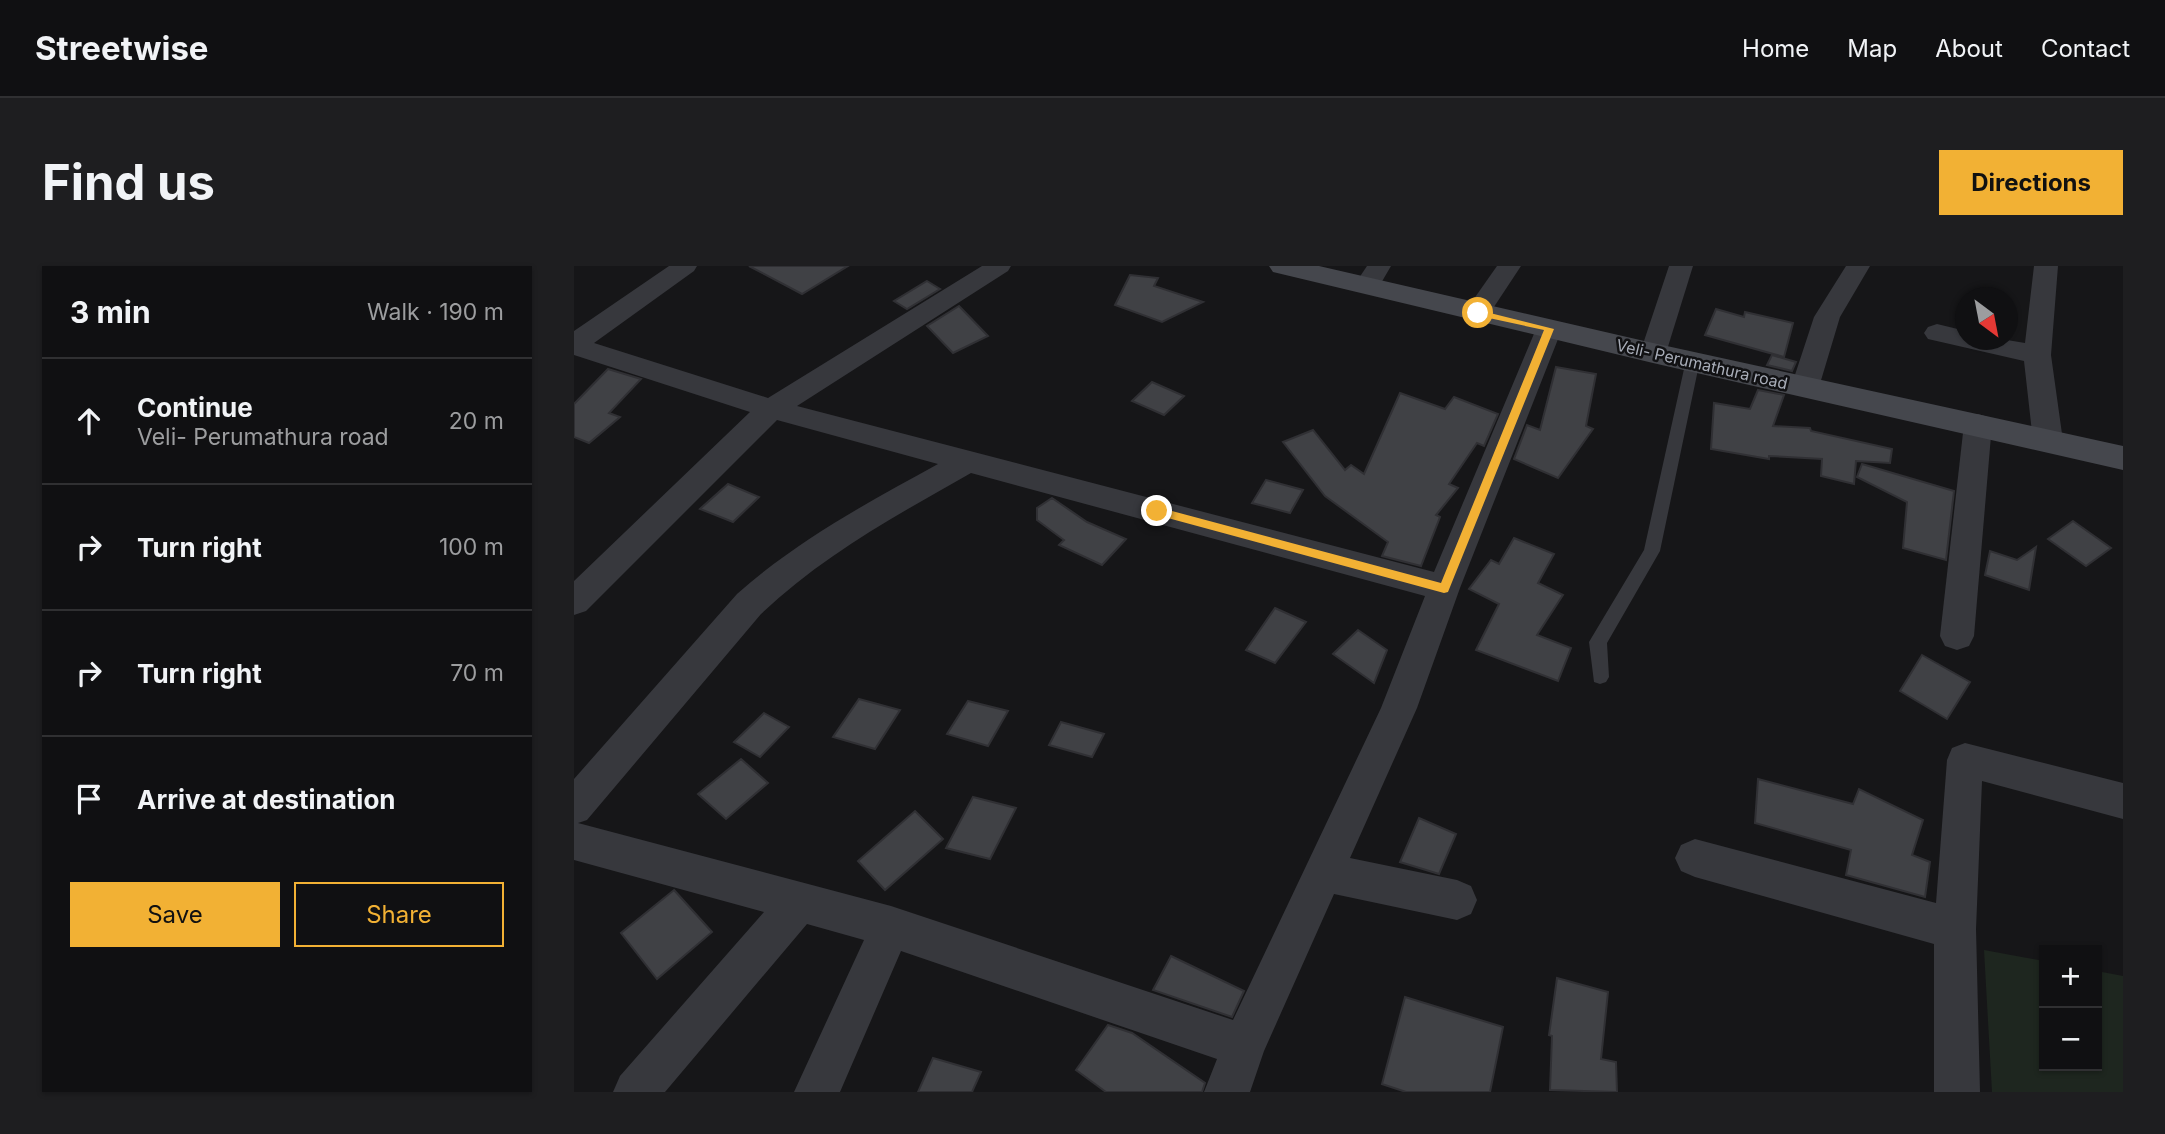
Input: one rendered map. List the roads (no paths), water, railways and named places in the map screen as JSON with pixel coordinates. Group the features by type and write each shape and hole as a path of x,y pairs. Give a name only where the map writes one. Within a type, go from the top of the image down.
{"main road":[{"name":"Veli- Perumathura road","path":"1283,266 1373,275 1478,313 2123,458"}],"street":[{"path":"574,345 685,266"},
{"path":"574,602 771,409 999,266"},
{"path":"1478,313 1509,266"},
{"path":"1653,353 1681,266"},
{"path":"1805,387 1827,317 1858,266"},
{"path":"2046,266 2037,355 2048,441"},
{"path":"1227,1092 1244,1046 1399,708 1549,329"},
{"path":"1937,333 2037,355"},
{"path":"574,345 771,409 1444,589"},
{"path":"1957,636 1978,424"},
{"path":"574,807 749,604 773,580 802,559 968,461"},
{"path":"1958,1092 1955,929 1965,760 2123,801"},
{"path":"574,841 891,928 1244,1046"},
{"path":"1695,859 1955,929"},
{"path":"1324,872 1457,900"},
{"path":"636,1092 798,904"},
{"path":"817,1092 891,928"}],"lane":[{"path":"1600,677 1598,642 1652,551 1693,360"}]}
